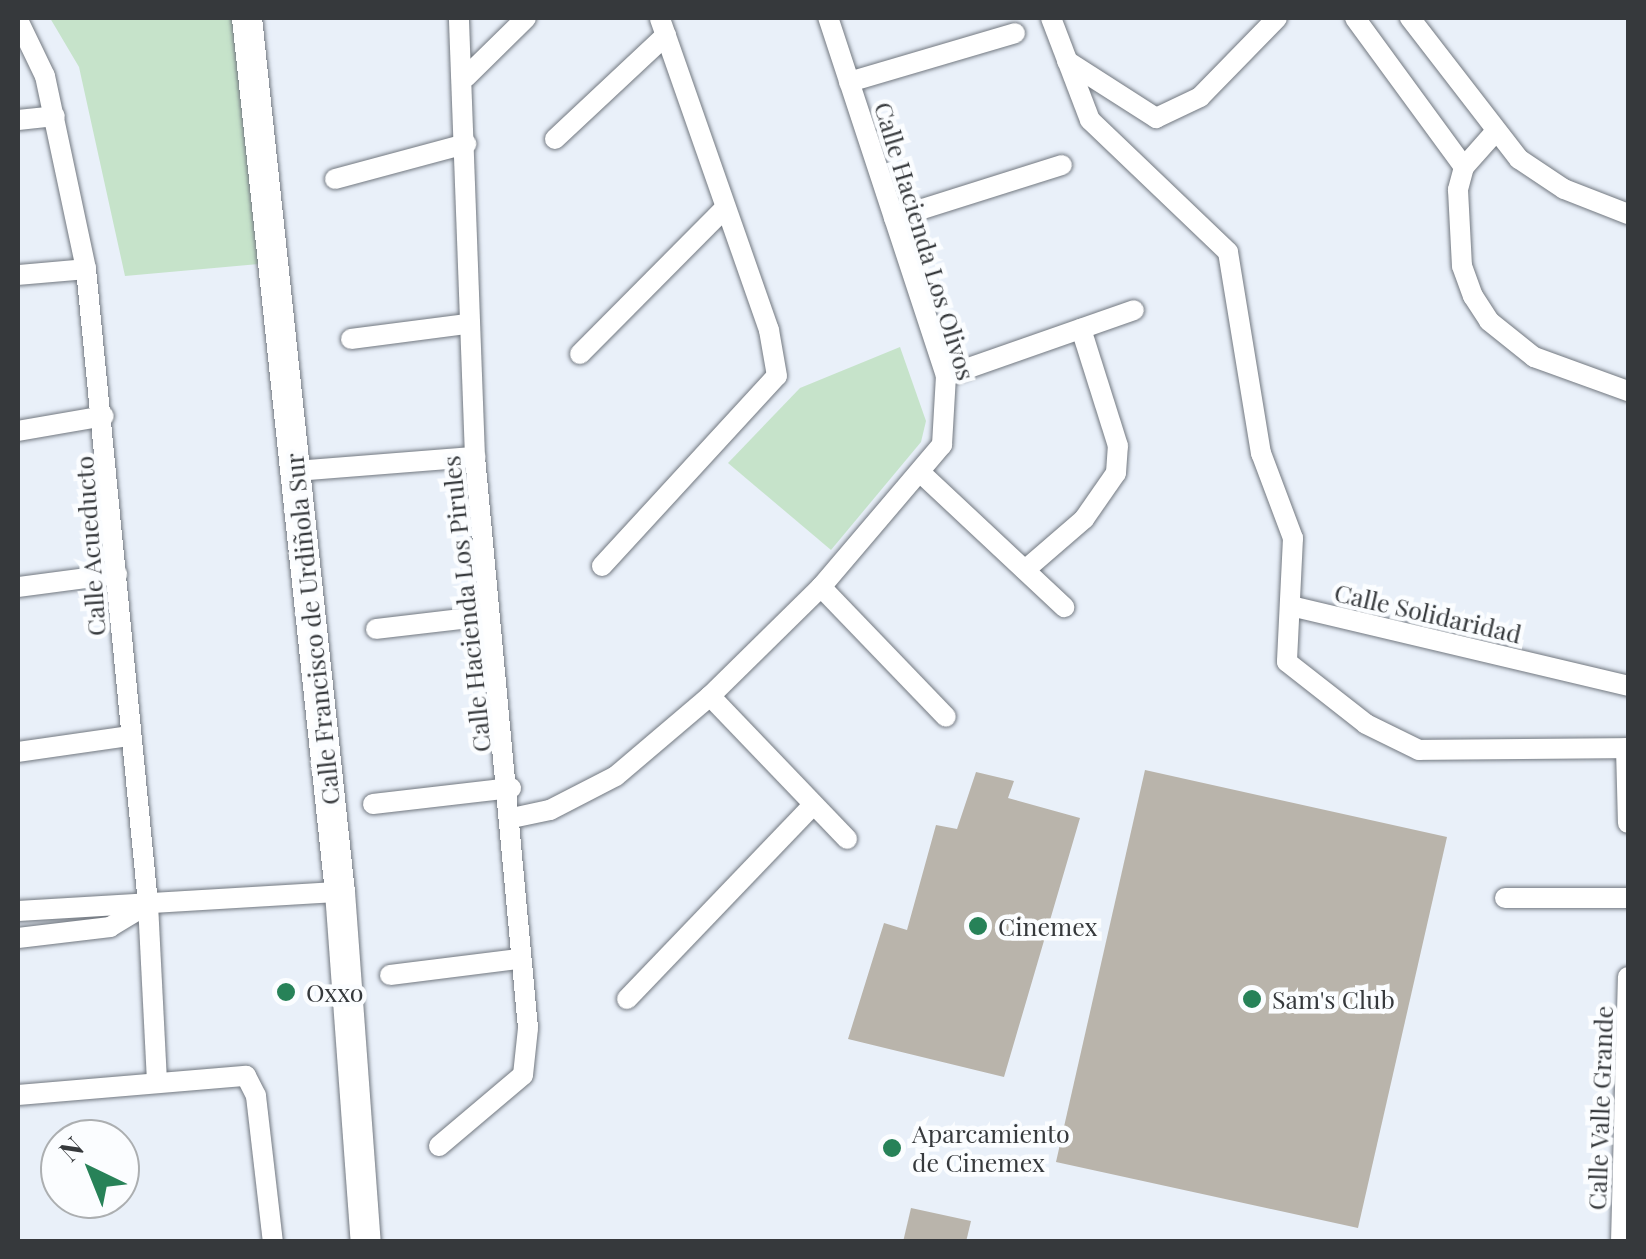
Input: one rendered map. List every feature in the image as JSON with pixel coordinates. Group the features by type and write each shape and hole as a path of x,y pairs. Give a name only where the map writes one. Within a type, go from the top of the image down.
{"street":[{"name":"Calle Francisco de Urdiñola Sur","path":"248,18 340,892 366,1242"},
{"name":"Calle Hacienda Los Pirules","path":"439,1146 523,1075 528,1028 518,959 511,788 488,616 475,458 467,324 466,77 460,18"},
{"path":"466,77 526,18"},
{"name":"Calle Hacienda Los Olivos","path":"512,818 550,810 616,776 710,696 821,587 922,474 947,427 946,376 828,18"},
{"name":"Calle Solidaridad","path":"1051,18 1090,120 1172,198 1231,263 1261,453 1293,538 1295,607 1628,686"},
{"path":"1067,61 1156,118 1200,96 1277,18"},
{"path":"1354,18 1464,167"},
{"path":"1410,18 1496,131 1539,176 1628,214"},
{"name":"Calle Acueducto","path":"18,20 55,116 86,269 104,416 129,736 148,904 157,1079"},
{"path":"555,139 663,26 723,210 769,330 777,376 602,566"},
{"path":"849,82 1015,33"},
{"path":"18,120 55,116"},
{"path":"1496,131 1464,167 1457,227 1462,266 1489,322 1534,357 1628,392"},
{"path":"335,179 466,144"},
{"path":"894,218 1062,165"},
{"path":"580,354 723,210"},
{"path":"18,275 86,269"},
{"path":"946,376 1134,310"},
{"path":"351,339 467,324"},
{"path":"1025,570 1084,518 1116,473 1118,446 1081,329"},
{"path":"18,431 104,416"},
{"path":"296,471 475,458"},
{"path":"922,474 1064,607"},
{"path":"18,587 117,574"},
{"path":"821,587 946,717"},
{"path":"1295,607 1287,662 1366,724 1419,750 1627,748 1628,823"},
{"path":"376,628 488,616"},
{"path":"710,696 847,839"},
{"path":"18,752 129,736"},
{"path":"373,804 511,788"},
{"path":"627,999 812,805"},
{"path":"18,911 340,892"},
{"path":"1504,898 1628,898"},
{"path":"18,938 110,927 148,904"},
{"path":"390,975 518,959"},
{"name":"Calle Valle Grande","path":"1621,1242 1628,977"},
{"path":"18,1096 232,1072 251,1082 273,1242"}],"green space":[{"path":"50,18 235,18 260,264 125,276 79,67"},
{"path":"900,347 926,421 921,442 831,550 728,463 800,388"}],"building":[{"name":"Sam's Club","path":"1145,770 1447,837 1358,1228 1056,1162"},
{"name":"Cinemex","path":"976,772 1014,781 1008,798 1080,818 1004,1077 848,1039 884,923 907,930 936,825 957,829"},
{"path":"911,1208 971,1221 966,1242 903,1242"}],"place":[{"name":"Cinemex","path":"978,926"},
{"name":"Oxxo","path":"286,992"},
{"name":"Sam's Club","path":"1252,999"},
{"name":"Aparcamiento de Cinemex","path":"892,1148"}]}
